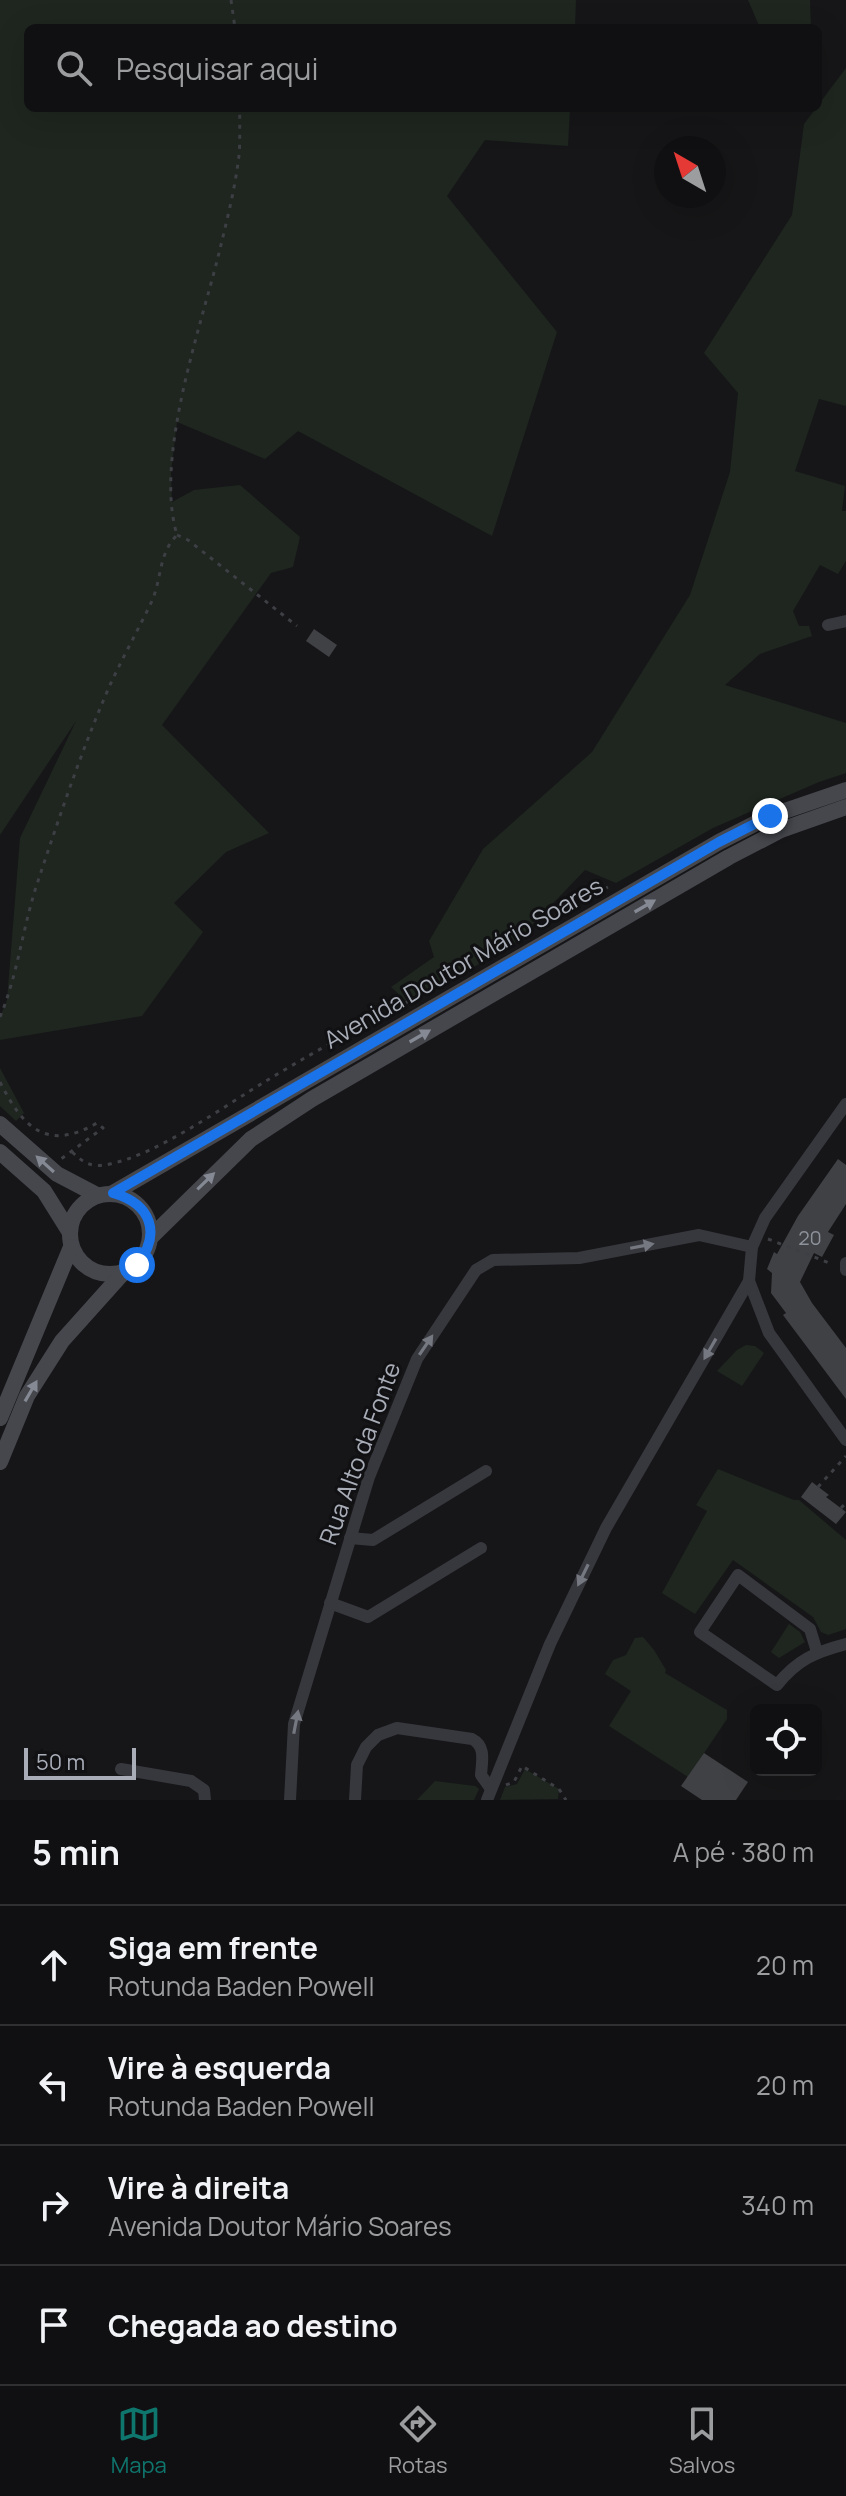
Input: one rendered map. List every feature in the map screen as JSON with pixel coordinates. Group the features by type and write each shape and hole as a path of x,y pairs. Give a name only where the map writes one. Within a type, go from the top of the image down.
{"main road":[{"name":"Avenida Doutor Mário Soares","path":"105,1194 719,842 770,816 846,790"},
{"name":"Avenida Doutor Mário Soares","path":"151,1237 251,1139 312,1099 729,857 781,830 846,807"},
{"path":"0,1124 57,1174 105,1194 128,1197 141,1207 149,1221 151,1237 147,1252 137,1265 123,1273 62,1341 27,1396 0,1462"},
{"path":"0,1152 44,1191 79,1261 92,1271 107,1275 123,1273"},
{"path":"0,1418 70,1239 73,1216 83,1203 105,1194"}],"street":[{"path":"828,625 846,621"},
{"path":"489,1794 550,1644 606,1528 749,1281 755,1241 765,1218 846,1104"},
{"name":"Rua Alto da Fonte","path":"290,1800 294,1724 369,1477 417,1359 476,1270 493,1260 579,1258 699,1235 755,1241"},
{"path":"846,1263 846,1270"},
{"path":"749,1281 769,1333 846,1440"},
{"path":"350,1538 373,1540 486,1471"},
{"path":"330,1603 368,1617 481,1548"},
{"path":"817,1652 810,1629 738,1575 700,1632 777,1685 790,1669 817,1652 846,1644"},
{"path":"355,1800 357,1765 366,1747 378,1735 397,1728 478,1742 483,1750 481,1775 489,1794"},
{"path":"121,1769 191,1781 204,1790 205,1800"}],"path":[{"path":"231,0 234,24"},
{"path":"240,112 239,162 177,421 171,473 174,525 177,535 188,540 297,626"},
{"path":"0,1017 7,1000 27,915 62,807 111,685 153,598 163,554 177,535"},
{"path":"546,923 569,907 620,881"},
{"path":"72,1152 86,1165 107,1165 129,1158 438,986"},
{"path":"0,1082 21,1116 47,1135 59,1138 84,1131 97,1123 103,1128 55,1164"},
{"path":"755,1241 846,1270"},
{"path":"818,1487 846,1456"},
{"path":"841,1508 846,1503"},
{"path":"522,1766 559,1789 566,1800"}],"shaded area":[{"path":"0,0 576,0 575,24 24,24 24,112 570,112 568,146 485,140 447,196 557,332 492,536 298,431 265,459 177,422 171,473 172,502 194,490 240,485 300,537 293,567 271,573 162,725 269,833 226,852 174,903 203,932 142,1016 0,1040 0,1017 7,1000 20,838 76,721 0,835"},
{"path":"748,0 810,0 811,24 758,24"},
{"path":"846,68 846,406 819,399 795,471 845,486 842,511 846,511 846,561 838,574 820,565 793,611 799,626 809,626 812,636 760,654 725,685 846,723 846,773 713,828 616,883 585,870 512,946 408,1003 391,987 434,957 429,941 483,849 592,752 690,595 730,472 738,393 704,353 792,215 804,124 813,112 822,112 822,100"},
{"path":"0,1068 24,1113 16,1121 0,1106"},
{"path":"746,1345 755,1346 764,1353 742,1386 717,1371"},
{"path":"718,1469 799,1500 846,1540 846,1629 828,1635 821,1632 813,1617 733,1560 695,1614 662,1593 707,1511 696,1505"},
{"path":"789,1624 800,1632 805,1642 779,1658 771,1652"},
{"path":"643,1637 654,1650 665,1673 727,1710 727,1719 688,1777 609,1726 631,1691 605,1674 613,1660 626,1655 635,1638"},
{"path":"525,1769 559,1789 558,1799 500,1800 505,1787 517,1784"},
{"path":"435,1781 479,1789 474,1800 417,1800"}],"building":[{"path":"314,629 337,645 329,657 306,641"},
{"path":"838,1159 846,1165 846,1204 828,1232 834,1235 822,1257 814,1253 800,1282 846,1348 846,1399 783,1315 786,1313 771,1293 772,1273 767,1269 774,1252 777,1254 798,1216"},
{"path":"812,1482 846,1512 836,1524 801,1497"},
{"path":"704,1753 748,1782 736,1800 702,1800 681,1786"}],"route":[{"path":"137,1265 147,1252 151,1237 149,1221 141,1207 128,1197 113,1193 719,842 770,816"}]}
